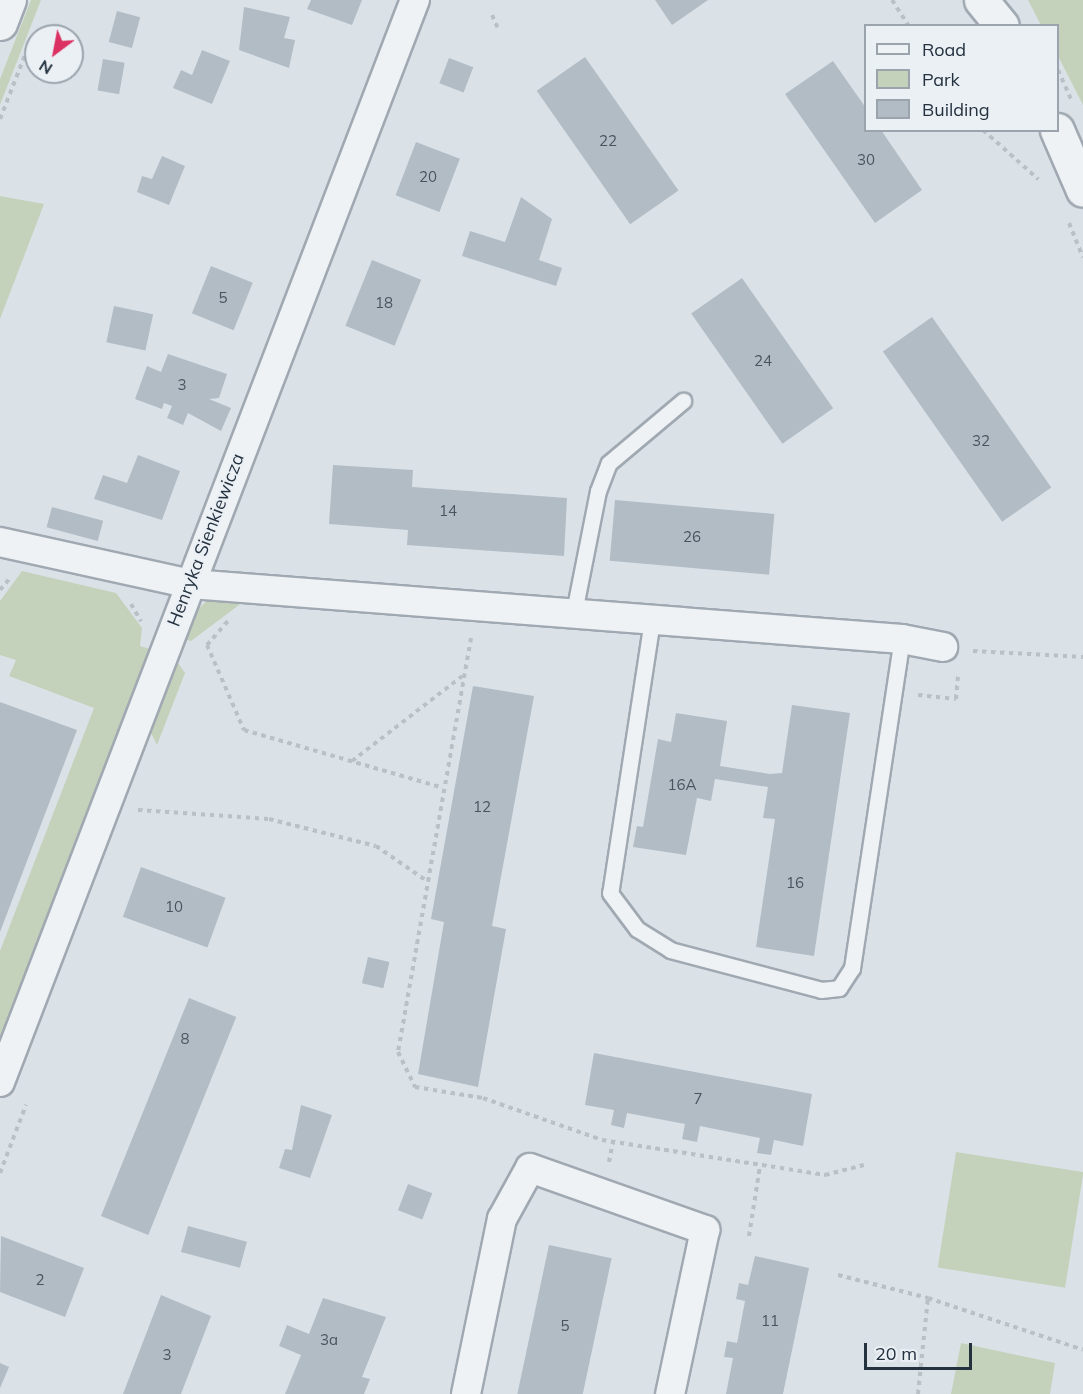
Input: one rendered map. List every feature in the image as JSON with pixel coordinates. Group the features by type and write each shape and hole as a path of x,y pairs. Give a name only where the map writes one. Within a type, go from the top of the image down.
{"street":[{"path":"0,23 9,0"},
{"name":"Henryka Sienkiewicza","path":"0,1082 415,0"},
{"path":"981,0 1000,24"},
{"path":"997,0 1009,24"},
{"path":"1057,132 1074,202"},
{"path":"0,542 191,584 902,639 956,649"},
{"path":"465,1394 502,1219 530,1168 705,1230 670,1394"}],"lane":[{"path":"574,612 598,491 609,463 683,401"},
{"path":"652,620 610,893 637,929 670,950 821,990 839,988 852,968 902,639"}],"path":[{"path":"891,0 908,24"},
{"path":"492,15 499,31"},
{"path":"0,119 24,56"},
{"path":"984,132 993,145 1049,187"},
{"path":"1074,202 1083,257"},
{"path":"125,596 144,626"},
{"path":"201,650 239,612"},
{"path":"473,626 398,1052 415,1087 483,1098 602,1140 825,1175 864,1165"},
{"path":"207,645 244,730 443,788"},
{"path":"956,649 1083,657"},
{"path":"351,761 466,673"},
{"path":"138,810 268,819 376,846 427,881"},
{"path":"749,1236 760,1166"},
{"path":"838,1275 927,1298 1083,1350"},
{"path":"918,1394 927,1298"}],"green space":[{"path":"31,0 41,0 32,24 24,24 24,44 0,105 0,79"},
{"path":"1028,0 1083,0 1083,105 1059,58 1059,24 1040,24"},
{"path":"0,196 44,204 0,319"},
{"path":"22,571 116,593 142,628 140,646 150,649 0,1039 0,951 94,708 9,676 16,660 0,655 0,601"},
{"path":"209,599 247,599 191,641 184,639 194,613"},
{"path":"176,660 185,673 157,745 149,729"},
{"path":"956,1152 1083,1172 1065,1288 938,1268"},
{"path":"961,1343 1055,1363 1050,1394 951,1394"}],"building":[{"path":"311,0 362,0 352,25 307,9"},
{"path":"655,0 708,0 672,25"},
{"path":"244,7 290,17 284,38 295,40 289,68 239,50"},
{"path":"117,11 140,17 132,48 109,42"},
{"path":"202,50 230,61 212,104 173,88 181,70 192,75"},
{"path":"585,57 678,191 630,224 537,91"},
{"path":"449,58 473,67 464,93 439,83"},
{"path":"103,59 125,63 119,94 97,91"},
{"path":"833,61 864,105 864,132 882,132 922,190 875,223 785,94"},
{"path":"416,142 460,159 439,212 396,195"},
{"path":"162,156 185,166 169,205 137,192 142,176 152,179"},
{"path":"521,197 552,219 539,260 562,268 556,286 462,256 470,231 505,242"},
{"path":"372,260 421,280 395,346 345,326"},
{"path":"211,266 253,283 234,330 192,313"},
{"path":"742,278 833,408 782,444 691,314"},
{"path":"114,306 153,314 145,351 106,342"},
{"path":"932,317 1051,487 1002,522 883,351"},
{"path":"168,354 227,374 219,398 209,399 231,408 221,431 188,413 183,425 167,418 172,406 164,403 162,409 135,399 147,366 161,372"},
{"path":"138,455 180,471 162,520 94,499 103,475 127,483"},
{"path":"333,465 413,470 412,487 567,498 564,556 407,545 408,530 329,524"},
{"path":"615,500 774,514 769,575 610,561"},
{"path":"52,507 103,521 98,541 47,527"},
{"path":"473,686 534,696 492,926 506,929 478,1087 418,1074 444,922 431,919"},
{"path":"0,702 77,730 0,932"},
{"path":"792,705 850,713 814,956 756,947 775,819 763,818 768,787 715,779 711,801 697,798 686,855 633,847 637,826 643,827 658,739 671,742 676,713 727,721 720,766 770,774 782,773"},
{"path":"141,867 226,898 207,948 123,917"},
{"path":"368,957 389,962 383,988 362,983"},
{"path":"189,998 236,1017 148,1235 101,1216"},
{"path":"594,1053 812,1094 803,1146 774,1140 771,1155 757,1153 760,1138 700,1126 697,1142 682,1139 685,1124 627,1113 624,1128 611,1125 614,1110 585,1105"},
{"path":"301,1105 332,1115 310,1178 279,1168 285,1149 292,1150"},
{"path":"408,1184 432,1193 422,1219 398,1210"},
{"path":"188,1226 247,1242 240,1268 181,1252"},
{"path":"1,1236 84,1268 65,1317 0,1292"},
{"path":"549,1245 612,1258 583,1394 517,1394"},
{"path":"755,1256 809,1268 783,1394 726,1394 733,1358 724,1357 727,1341 737,1343 745,1301 736,1299 739,1283 748,1285"},
{"path":"161,1295 211,1316 181,1394 123,1394"},
{"path":"323,1298 386,1317 362,1377 370,1379 364,1394 285,1394 301,1355 279,1346 287,1325 309,1334"},
{"path":"0,1363 9,1367 0,1388"}]}
